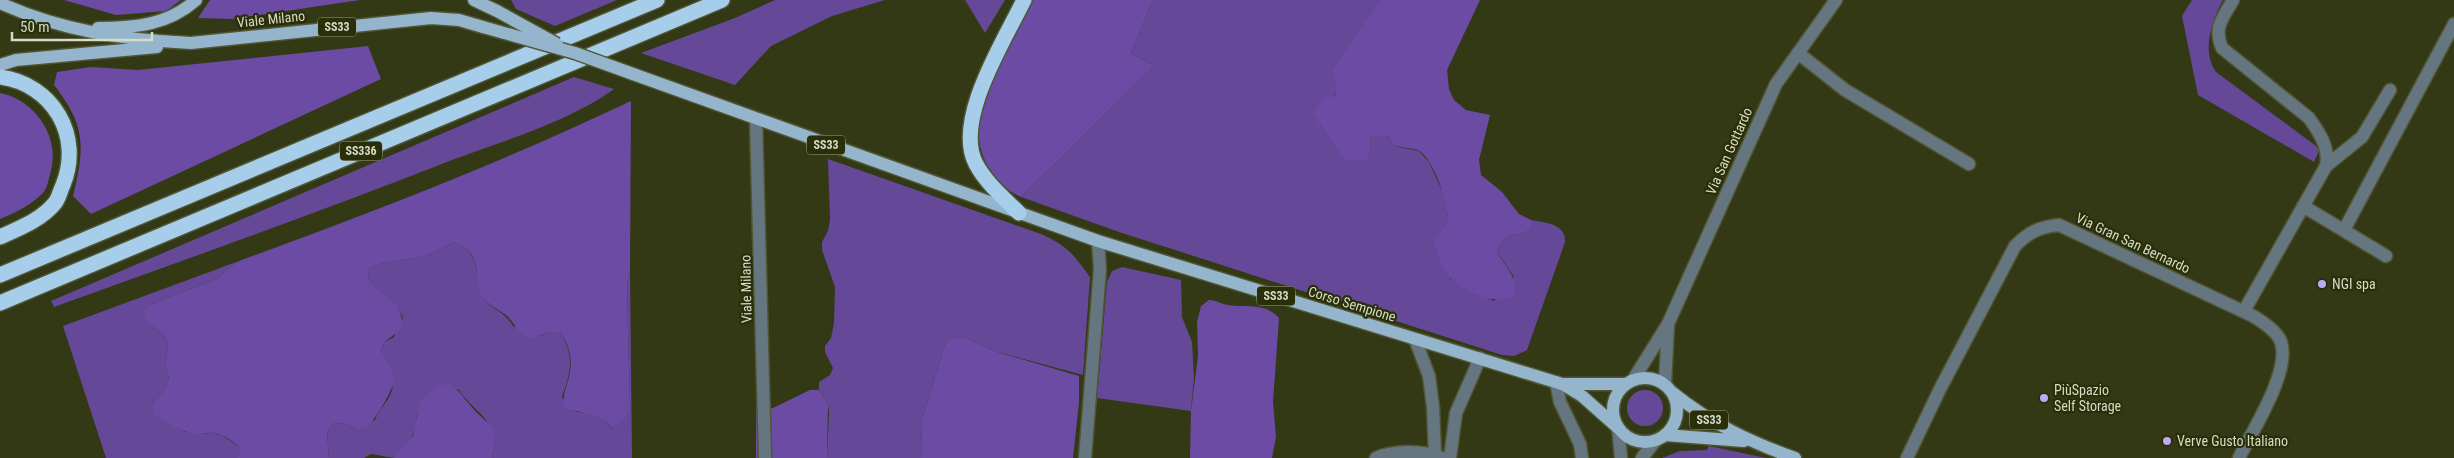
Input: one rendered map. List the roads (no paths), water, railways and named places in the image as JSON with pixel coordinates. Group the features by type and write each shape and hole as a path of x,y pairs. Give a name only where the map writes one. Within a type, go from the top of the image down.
{"highway":[{"name":"SS336","path":"0,275 657,0"},
{"name":"SS336","path":"0,303 722,0"},
{"path":"1019,213 992,187 976,163 969,135 975,103 1024,0"},
{"path":"0,77 15,79 42,94 61,116 68,140 69,171 56,202 36,220 0,237"}],"main road":[{"path":"70,28 122,28 159,23 174,17 196,0"},
{"name":"Viale Milano","path":"474,0 575,53"},
{"name":"Viale Milano","path":"0,3 48,22 70,28 128,39 191,43 416,19 444,18 575,53 756,120 1019,213"},
{"path":"0,65 16,60 191,43"},
{"name":"Corso Sempione","path":"1019,213 1098,241 1559,383 1582,396 1618,427"},
{"name":"SS33","path":"1629,382 1650,378 1669,389 1693,410 1749,441 1795,458"},
{"path":"1618,427 1613,408 1619,391 1629,382"},
{"name":"Corso Sempione","path":"1559,383 1629,382"},
{"name":"SS33","path":"1660,438 1676,421 1677,403 1669,389"},
{"name":"SS33","path":"1618,427 1634,440 1645,442 1660,438 1749,441"}],"street":[{"name":"Via San Gottardo","path":"1629,382 1668,324 1776,84 1836,0"},
{"path":"2233,0 2218,28 2218,38 2222,48 2309,118 2318,131 2328,157 2326,166 2244,311"},
{"path":"2344,230 2454,24"},
{"path":"1798,53 1845,90 1969,164"},
{"path":"2326,166 2362,137 2390,90"},
{"name":"Viale Milano","path":"756,120 765,458"},
{"path":"2303,206 2386,256"},
{"name":"Via Gran San Bernardo","path":"1906,458 1939,390 2015,246 2027,234 2041,227 2059,225 2244,311 2265,323 2281,342 2282,366 2277,381 2239,458"},
{"path":"1085,458 1100,269 1098,241"},
{"name":"Via San Gottardo","path":"1668,324 1669,389"},
{"path":"1376,458 1404,453 1439,456 1429,376 1416,339"},
{"path":"1450,458 1456,413 1480,358"},
{"path":"1559,383 1560,402 1580,444 1582,458"},
{"path":"1618,427 1621,458"},
{"path":"1642,458 1660,438"}],"place":[{"name":"NGI spa","path":"2322,284"},
{"name":"PiùSpazio Self Storage","path":"2044,398"},
{"name":"Verve Gusto Italiano","path":"2167,441"}]}
